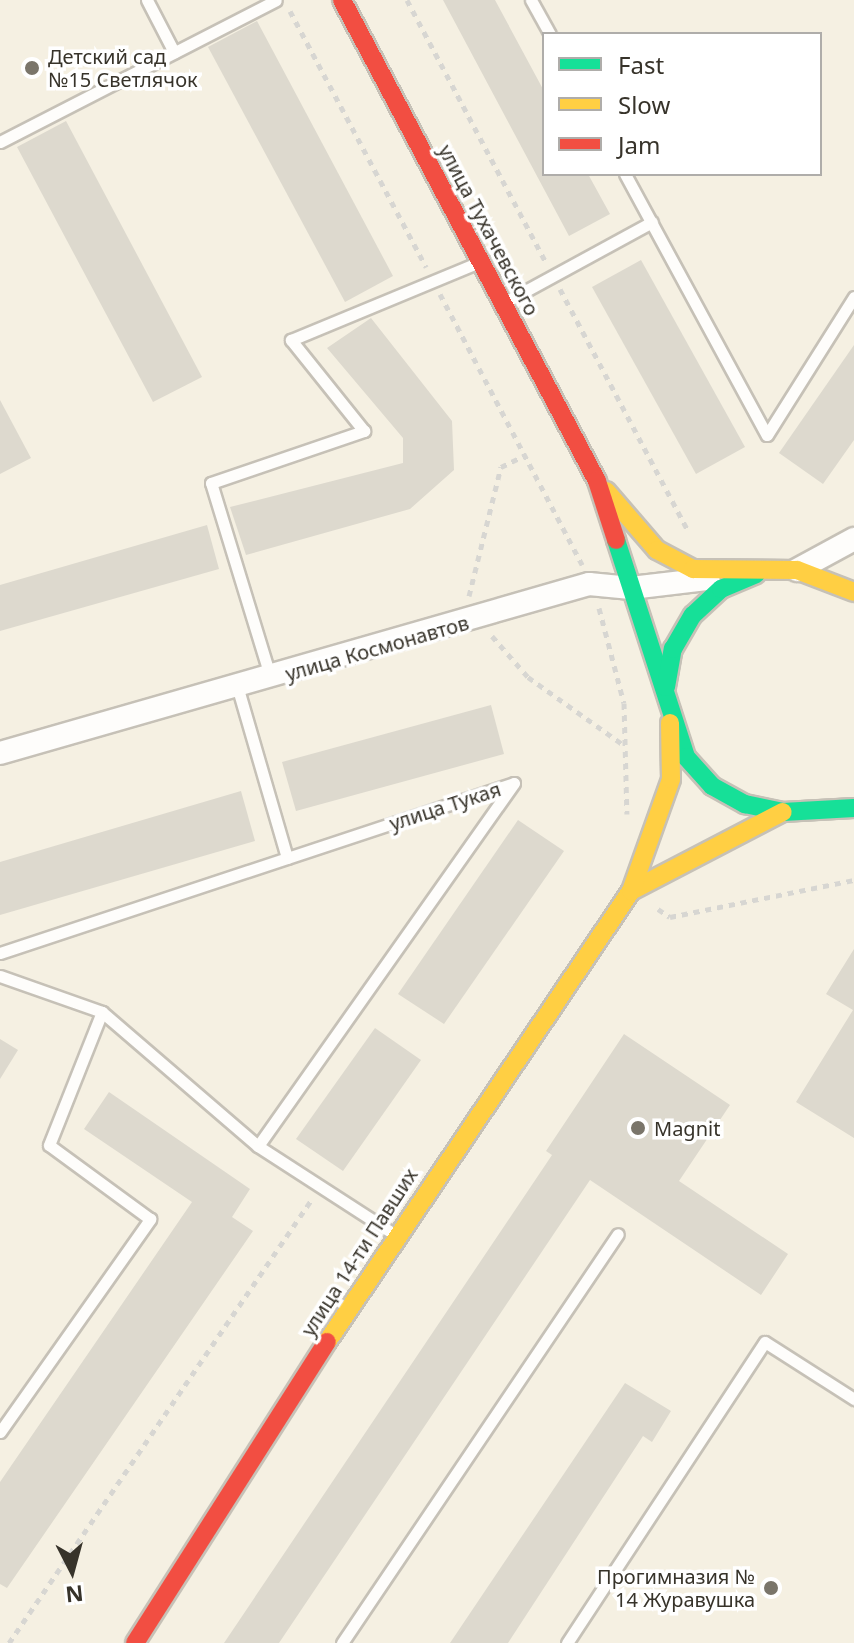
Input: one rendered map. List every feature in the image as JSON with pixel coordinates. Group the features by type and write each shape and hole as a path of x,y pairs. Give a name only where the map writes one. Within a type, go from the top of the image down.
{"main road":[{"name":"улица Тухачевского","path":"342,0 597,481"},
{"path":"597,481 657,550 693,569 757,573 797,570 854,592"},
{"path":"597,481 666,687 670,723 671,779 631,891"},
{"path":"666,687 673,649 693,615 721,589 757,573"},
{"path":"670,723 686,757 712,786 745,804 783,812 854,808"},
{"path":"807,810 854,791"},
{"path":"631,891 783,812"},
{"name":"улица 14-ти Павших","path":"135,1643 395,1234 631,891"}],"street":[{"path":"797,570 854,539"},
{"name":"улица Космонавтов","path":"0,753 238,689 589,584 631,588 757,573"}],"lane":[{"path":"147,0 174,52"},
{"path":"0,142 276,0"},
{"path":"531,0 549,32"},
{"path":"626,176 767,435 854,297"},
{"path":"503,303 652,222"},
{"path":"271,679 211,483 364,431 291,340 481,262"},
{"path":"238,689 287,858"},
{"name":"улица Тукая","path":"0,953 514,783 258,1146"},
{"path":"0,976 102,1012 258,1146 320,1189 395,1234"},
{"path":"0,1432 150,1219 49,1145 102,1012"},
{"path":"342,1643 618,1234"},
{"path":"567,1643 765,1342 854,1399"}],"path":[{"path":"284,0 589,584 624,703 622,827"},
{"path":"631,891 670,917 854,880"},
{"path":"9,1643 320,1189"}],"building":[{"path":"443,0 495,0 542,87 542,176 589,176 610,214 569,236"},
{"path":"257,21 393,276 345,302 208,47"},
{"path":"66,121 202,377 153,402 17,147"},
{"path":"641,260 745,447 696,474 592,287"},
{"path":"371,318 452,421 454,470 410,509 246,555 230,507 403,463 403,438 327,348"},
{"path":"854,345 854,440 823,484 779,453"},
{"path":"0,400 31,458 0,474"},
{"path":"207,525 219,569 0,631 0,585"},
{"path":"491,705 504,754 296,811 282,762"},
{"path":"241,791 255,841 0,915 0,862"},
{"path":"518,820 564,851 444,1024 398,994"},
{"path":"854,949 854,1138 796,1102 853,1010 826,994"},
{"path":"375,1028 421,1060 343,1171 296,1139"},
{"path":"624,1034 730,1105 679,1181 788,1254 761,1295 590,1180 279,1643 224,1643 552,1155 546,1151"},
{"path":"0,1039 18,1050 0,1079"},
{"path":"109,1092 250,1189 232,1217 253,1231 7,1588 0,1584 0,1482 192,1202 84,1129"},
{"path":"625,1383 671,1411 652,1442 643,1436 508,1643 450,1643"}],"traffic: fast":[{"path":"616,540 686,757 712,786 745,804 783,812 854,808"},
{"path":"666,687 673,649 693,615 721,589 756,574"}],"traffic: slow":[{"path":"606,491 657,550 693,569 797,570 854,592"},
{"path":"327,1342 631,891 671,779 670,723"},
{"path":"631,891 783,812"}],"traffic: jam":[{"path":"342,0 597,481 616,540"},
{"path":"135,1643 327,1342"}],"place":[{"name":"Детский сад №15 Светлячок","path":"32,68"},
{"name":"Magnit","path":"638,1128"},
{"name":"Прогимназия № 14 Журавушка","path":"771,1588"}]}
